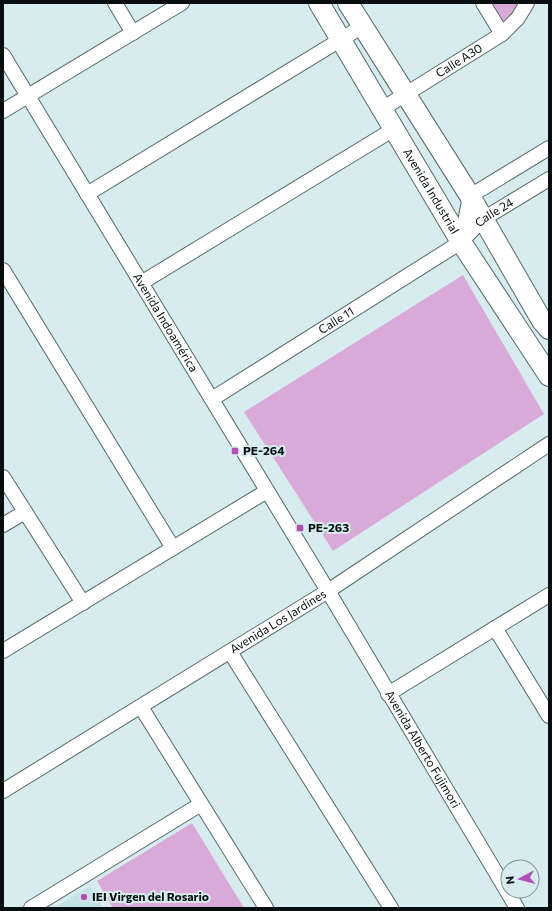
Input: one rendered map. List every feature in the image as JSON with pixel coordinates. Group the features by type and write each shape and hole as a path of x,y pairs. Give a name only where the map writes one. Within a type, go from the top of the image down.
{"main road":[{"name":"Avenida Industrial","path":"318,3 341,39 461,242 549,376"},
{"path":"348,3 470,196 547,322"}],"street":[{"path":"115,3 133,33"},
{"path":"3,111 182,3"},
{"path":"484,3 502,34"},
{"name":"Calle A30","path":"382,109 502,34 518,18 527,3"},
{"path":"87,194 363,26"},
{"name":"Avenida Indoamérica","path":"3,54 328,591"},
{"path":"142,283 394,129"},
{"path":"470,196 549,148"},
{"name":"Calle 24","path":"461,242 483,219 549,179"},
{"name":"Calle 24","path":"461,242 470,196"},
{"name":"Calle 11","path":"212,399 461,242"},
{"path":"3,270 173,548"},
{"path":"522,334 547,322"},
{"name":"Avenida Los Jardines","path":"3,791 328,591 549,444"},
{"path":"3,477 83,603"},
{"path":"3,651 267,491"},
{"path":"3,525 25,512"},
{"name":"Avenida Alberto Fujimori","path":"328,591 388,694 517,908"},
{"path":"388,694 549,595"},
{"path":"494,628 549,716"},
{"path":"230,652 391,908"},
{"path":"141,706 266,908"},
{"path":"31,908 201,804"}],"shaded area":[{"path":"491,3 521,3 505,26"},
{"path":"463,275 544,414 333,551 244,412"},
{"path":"192,823 244,908 113,908 97,881"},
{"name":"IEI Virgen del Rosario","path":"90,886 103,908 54,908"}],"place":[{"name":"PE-264","path":"235,451"},
{"name":"PE-263","path":"300,528"},
{"name":"IEI Virgen del Rosario","path":"84,897"}]}
